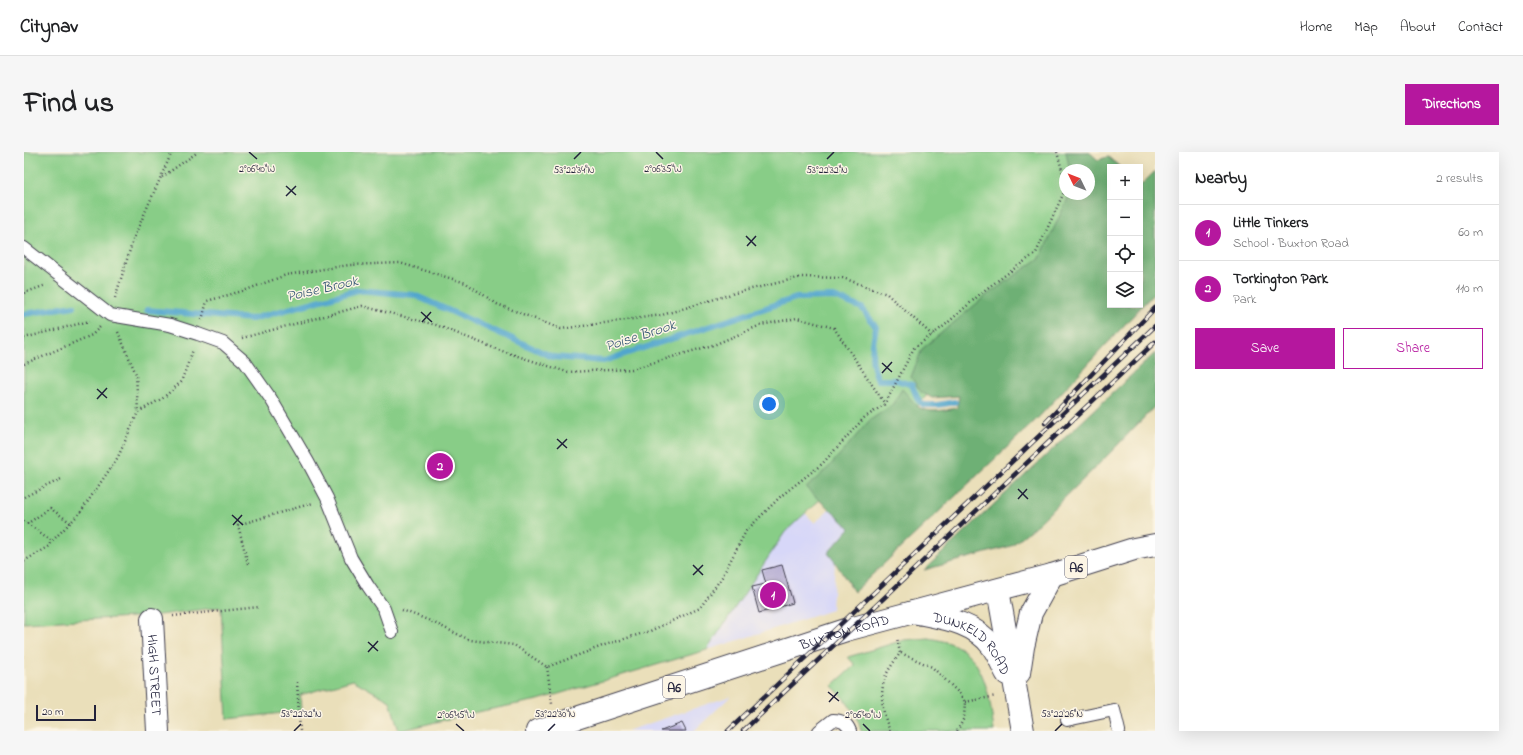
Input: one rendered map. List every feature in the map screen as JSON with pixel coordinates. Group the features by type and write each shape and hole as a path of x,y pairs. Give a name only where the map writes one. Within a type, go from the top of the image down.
{"main road":[{"name":"BUXTON ROAD","path":"546,728 846,630 1008,587 1134,549 1155,545"},
{"name":"DUNKELD ROAD","path":"1017,692 1022,647 1031,613 1052,574"},
{"name":"DUNKELD ROAD","path":"1008,587 1017,692 1023,731"},
{"path":"1008,587 1031,613"},
{"name":"DUNKELD ROAD","path":"913,612 952,620 975,630 992,646 1017,692"},
{"name":"HIGH STREET","path":"152,618 158,731"}],"lane":[{"path":"24,248 110,316 170,325 198,334 223,344 245,362 271,399 308,462 327,498 351,558 384,609 392,632"},
{"path":"1067,720 1114,710 1119,731"},
{"path":"819,731 834,720 844,722 850,731"}],"path":[{"path":"24,364 92,335 110,316 134,237 172,152"},
{"path":"161,178 198,152"},
{"path":"1057,152 1060,164"},
{"path":"547,667 605,645 650,631 700,608 722,577 746,531 781,496 822,464 864,418 885,404 914,348 932,335 986,289 1036,253 1060,200"},
{"path":"207,301 246,290 286,275 349,265 400,263 466,283 497,304 561,329 662,315 735,293 802,277 842,278 886,294 932,335"},
{"path":"223,344 362,306 436,325 499,350 567,372 632,369 716,344 761,325 797,318 834,328 885,404"},
{"path":"24,338 110,316"},
{"path":"24,561 50,546 52,541 80,513 118,458 138,412 136,374 110,316"},
{"path":"138,412 163,398 181,382 198,334"},
{"path":"24,497 60,479"},
{"path":"248,564 238,525 327,498"},
{"path":"27,524 50,508 71,523"},
{"path":"24,521 52,541"},
{"path":"152,618 259,608"},
{"path":"400,609 406,613 428,620 470,640 514,644 547,667"},
{"path":"890,731 884,717 883,699 885,678 892,664 900,653 892,617"},
{"path":"900,653 932,666 959,693 965,702 964,718 957,731"},
{"path":"546,728 547,667"},
{"path":"296,682 300,731"},
{"path":"965,702 1017,692"}],"shaded area":[{"path":"829,509 850,528 828,553 835,561 832,610 707,650 785,532 805,513 815,523"},
{"path":"731,696 694,731 627,731"}],"green space":[{"path":"24,152 1089,152 1097,160 1108,157 1116,164 1107,164 1107,230 957,359 907,419 785,532 707,650 538,700 477,712 399,731 390,701 353,680 300,695 301,711 227,719 221,607 151,616 24,623"},
{"path":"1066,152 1089,152 1098,160 1108,157 1116,164 1107,164 1107,308 1140,308 1037,419 854,592 828,553 850,528 806,488 829,467 869,421 892,405 902,389 917,406 926,410 936,411 957,408 959,396 932,398 921,392 911,377 922,349 987,295 1040,258 1067,200 1095,200 1095,164 1069,164"},
{"path":"1155,171 1155,292 1143,305 1143,183"},
{"path":"1155,353 1155,406 1040,522 1011,546 924,570"},
{"path":"928,638 953,644 969,655 976,664 982,674 989,696 994,731 861,731 857,718 850,707 832,686 855,665 848,657 904,640"}],"building":[{"path":"782,565 793,603 759,613 752,587 766,584 762,570"},
{"path":"682,723 686,731 661,731"}],"waterway":[{"name":"Poise Brook","path":"147,310 252,319 358,290 414,295 553,357 604,361 796,298 834,297 862,308 876,327 872,360 878,380 896,380 912,385 918,400 924,405 937,405 955,402"},
{"name":"Poise Brook","path":"24,314 74,306"}],"railway":[{"path":"1045,423 1155,308"},
{"path":"728,731 1155,326"},
{"path":"743,731 1155,342"}],"place":[{"name":"Torkington Park","path":"440,466"},
{"name":"Little Tinkers","path":"773,595"}]}
